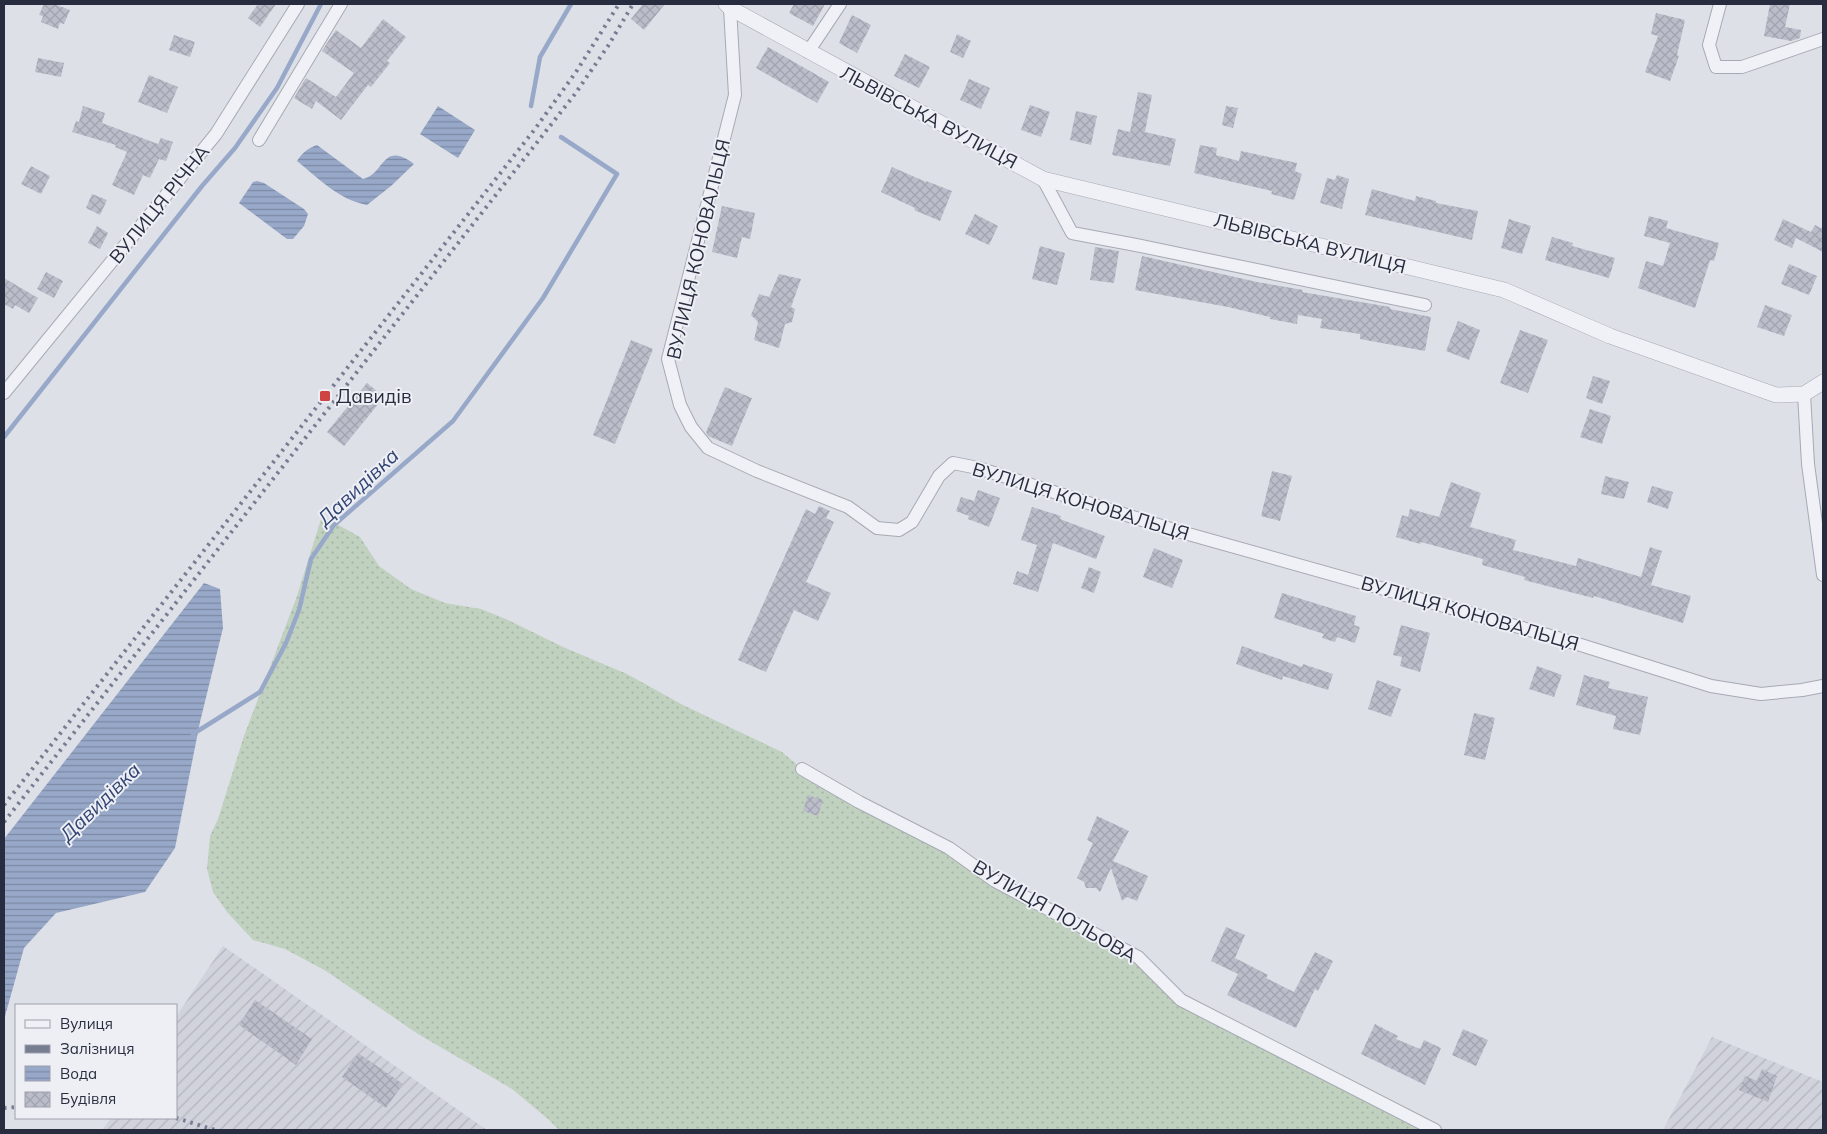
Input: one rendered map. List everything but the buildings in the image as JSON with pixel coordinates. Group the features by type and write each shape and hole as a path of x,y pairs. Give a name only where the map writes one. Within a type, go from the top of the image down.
{"street":[{"name":"ВУЛИЦЯ РІЧНА","path":"4,392 216,134 298,4"},
{"path":"259,140 341,4"},
{"path":"808,52 840,4"},
{"path":"1720,4 1709,45 1716,67 1742,67 1823,39"},
{"name":"ЛЬВІВСЬКА ВУЛИЦЯ","path":"728,6 808,52 1043,179 1504,290 1610,336 1776,394 1804,394"},
{"name":"ВУЛИЦЯ КОНОВАЛЬЦЯ","path":"728,6 735,95 668,359 680,404 690,427 708,448 757,471 848,507 877,528 900,530 912,522 939,476 953,463 978,468 1174,530 1565,640 1711,686 1761,694 1823,686"},
{"path":"1043,179 1072,233 1145,246 1425,305"},
{"path":"1823,382 1804,394 1808,464 1823,575"},
{"name":"ВУЛИЦЯ ПОЛЬОВА","path":"802,769 859,802 949,848 996,881 1138,957 1181,1000 1435,1130"}],"shaded area":[{"path":"223,946 487,1130 102,1130 110,1119 178,1119 178,1014"},
{"path":"1712,1037 1823,1082 1823,1130 1663,1130"}],"green space":[{"path":"322,516 360,537 379,566 411,589 445,603 481,609 508,620 563,647 627,674 683,705 782,752 802,769 1138,957 1181,1000 1435,1130 559,1130 512,1089 418,1034 326,971 285,949 253,940 227,912 213,892 207,869 210,836 218,819 244,736 297,596"}],"water":[{"path":"438,106 475,130 458,158 420,134"},
{"path":"317,145 363,179 370,176 390,157 404,158 414,164 367,205 338,193 297,161 306,151"},
{"path":"253,182 264,183 304,209 308,214 304,226 293,239 287,239 239,203"},
{"path":"204,583 220,589 223,628 200,722 175,848 145,892 56,913 24,948 4,1020 4,839"}],"waterway":[{"path":"4,437 202,186 235,148 277,88 321,4"},
{"name":"Давидівка","path":"531,106 540,57 571,4"},
{"name":"Давидівка","path":"193,734 260,692 286,643 299,610 311,559 334,525 453,421 543,298 617,174 561,137"}],"railway":[{"path":"4,805 535,129 576,72 619,4"},
{"path":"4,822 575,94 608,46 633,4"},
{"path":"4,1108 15,1107"},
{"path":"178,1119 215,1130"}],"place":[{"name":"Давидів","path":"325,396"}]}
